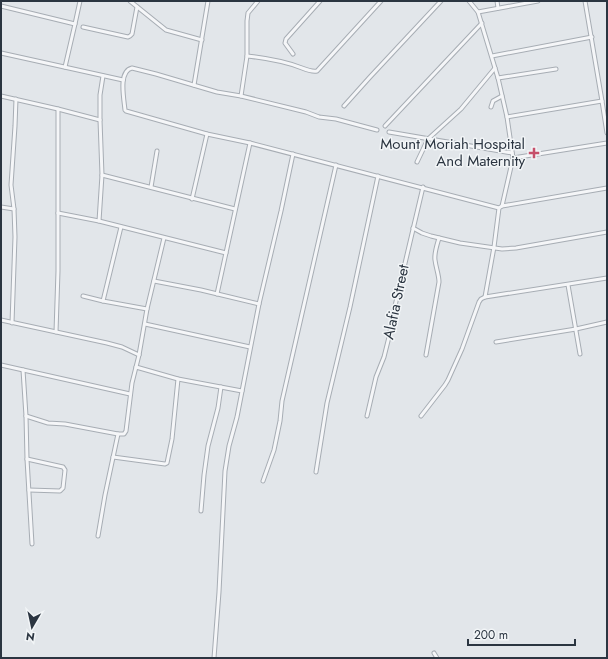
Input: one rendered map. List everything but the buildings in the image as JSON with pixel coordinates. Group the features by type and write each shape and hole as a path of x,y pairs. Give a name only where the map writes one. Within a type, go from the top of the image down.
{"street":[{"path":"65,67 80,1"},
{"path":"130,1 166,30 202,40"},
{"path":"194,85 208,2 202,1"},
{"path":"241,96 247,56 248,13 258,1"},
{"path":"293,54 286,43 286,39 320,1"},
{"path":"247,56 266,58 311,71 317,70 381,1"},
{"path":"344,106 442,1"},
{"path":"469,1 478,12 492,56 502,96 513,158 501,207 485,297"},
{"path":"497,1 498,8"},
{"path":"478,12 538,1"},
{"path":"585,1 607,134"},
{"path":"1,6 75,24"},
{"path":"83,27 128,37 132,34 137,7"},
{"path":"385,126 482,23"},
{"path":"492,56 592,37"},
{"path":"1,53 123,80"},
{"path":"377,130 336,119 319,117 306,112 241,96 217,92 132,68 127,71 123,80 124,110 126,111 207,134 250,143 501,207 607,188"},
{"path":"417,162 428,139 461,109 495,68"},
{"path":"498,78 556,69"},
{"path":"99,221 102,175 100,95 103,76"},
{"path":"1,96 100,120"},
{"path":"491,106 492,101 502,96"},
{"path":"12,323 15,237 11,185 16,99"},
{"path":"506,117 602,100"},
{"path":"56,332 58,271 58,109"},
{"path":"389,132 512,153"},
{"path":"192,199 207,134"},
{"path":"217,294 250,143"},
{"path":"513,158 607,143"},
{"path":"151,187 157,151"},
{"path":"214,658 225,471 259,304 293,154"},
{"path":"263,481 274,450 280,421 282,401 336,165"},
{"path":"102,175 235,209"},
{"path":"316,472 327,404 352,299 378,176"},
{"name":"Alafia Street","path":"367,416 376,377 384,357 389,337 423,187"},
{"path":"1,207 14,209"},
{"path":"58,213 99,221 226,253"},
{"path":"103,301 121,227"},
{"path":"413,228 422,233 460,243 502,249 516,248 607,232"},
{"path":"26,416 48,422 124,434 126,431 130,394 147,309 164,238"},
{"path":"426,355 440,282 435,261 439,238"},
{"path":"421,416 448,380 462,349 481,299 485,297 607,278"},
{"path":"154,281 259,304"},
{"path":"568,285 580,354"},
{"path":"83,296 147,309"},
{"path":"1,320 122,347 139,355"},
{"path":"496,342 576,329 607,322"},
{"path":"145,324 250,347"},
{"path":"1,365 130,394"},
{"path":"136,367 178,379 242,391"},
{"path":"23,370 26,416 26,460 32,544"},
{"path":"113,457 165,464 167,463 172,439 178,379"},
{"path":"201,511 208,446 218,408 221,387"},
{"path":"98,536 118,434"},
{"path":"26,460 63,467 65,470 62,490 29,490"},
{"path":"434,653 437,658"}],"place":[{"name":"Mount Moriah Hospital And Maternity","path":"534,153"}]}
